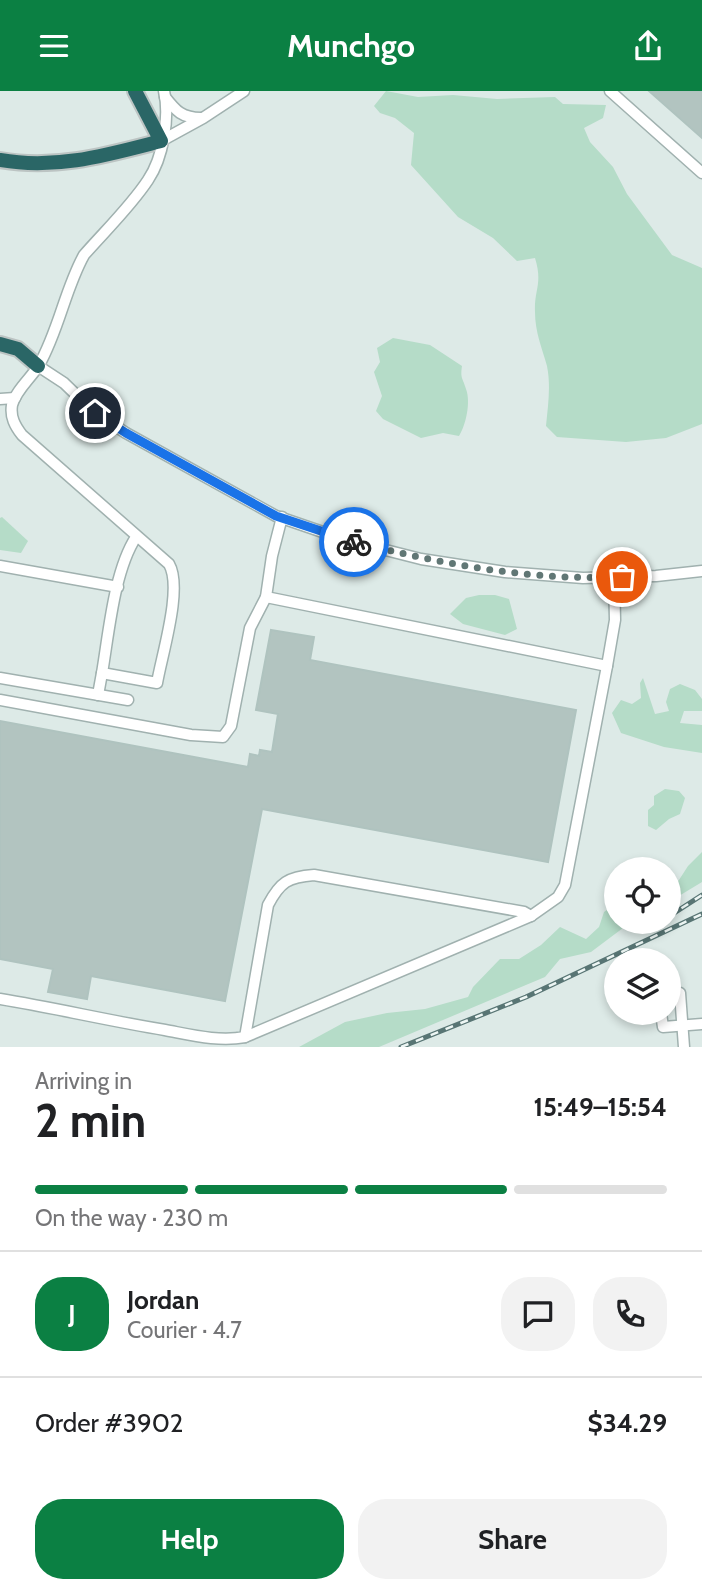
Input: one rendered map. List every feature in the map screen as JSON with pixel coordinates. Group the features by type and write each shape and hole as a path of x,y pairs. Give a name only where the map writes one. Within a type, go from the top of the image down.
{"highway":[{"path":"0,160 57,164 91,159 161,141 135,91"},
{"path":"0,344 18,349 38,366"}],"street":[{"path":"161,141 244,91"},
{"path":"610,91 702,173"},
{"path":"102,673 157,683 176,583 169,564 22,435 12,417 11,408 55,333 78,267 85,255 148,180 157,161 161,141 165,94"},
{"path":"165,94 177,112 184,117 203,118"},
{"path":"0,351 11,353 38,366 64,383 95,413 126,433 282,517 346,540 421,559 505,572 583,578 656,576 702,571"},
{"path":"0,399 15,398"},
{"path":"0,700 191,735 223,737 231,726 250,628 266,597 272,556 282,517"},
{"path":"98,695 124,560 136,537"},
{"path":"0,566 118,587"},
{"path":"0,999 216,1039 246,1037 531,916 558,897 565,885 615,620 614,577"},
{"path":"266,597 607,666"},
{"path":"0,678 128,700"},
{"path":"246,1037 244,1032 268,905 277,888 294,877 314,874 524,912 531,916"},
{"path":"681,1004 684,1047"},
{"path":"663,1025 702,1024"}],"green space":[{"path":"386,91 418,97 555,97 563,104 606,105 603,118 584,128 590,142 613,167 627,194 672,255 702,268 702,424 666,438 626,442 557,437 546,426 549,381 535,319 538,274 535,258 517,261 493,238 458,217 411,165 414,133 395,118 380,113 374,106"},
{"path":"393,338 430,345 462,366 468,407 459,436 443,433 421,438 383,419 376,411 382,396 374,372 380,362 377,348"},
{"path":"2,517 28,541 21,553 0,550"},
{"path":"495,595 509,599 517,629 505,635 463,624 450,614 466,598"},
{"path":"643,678 655,714 669,711 666,702 670,689 680,684 695,690 702,699 702,711 684,711 680,723 702,725 702,753 664,747 621,733 612,713 621,700 632,704 641,698 640,683"},
{"path":"665,789 679,791 685,798 680,814 656,830 648,826 648,810 654,805 654,796"},
{"path":"702,852 702,882 681,895 681,877"},
{"path":"604,912 604,934 615,934 591,952 560,959 545,977 379,1047 299,1047 345,1022 387,1013 425,1009 468,997 473,987 500,959 519,959 541,945 560,927 586,939 599,927"}],"building":[{"path":"649,91 702,91 702,138"},
{"path":"271,630 314,637 310,660 576,710 548,862 262,809 225,1001 91,976 87,999 48,992 53,969 0,959 0,721 248,767 250,754 259,756 260,750 272,752 278,714 256,710"}],"railway":[{"path":"681,909 702,895"},
{"path":"401,1047 526,997 702,914"}],"way so far":[{"path":"354,542 421,559 505,572 583,578 622,577"}],"route":[{"path":"95,413 276,516 354,542"}]}
